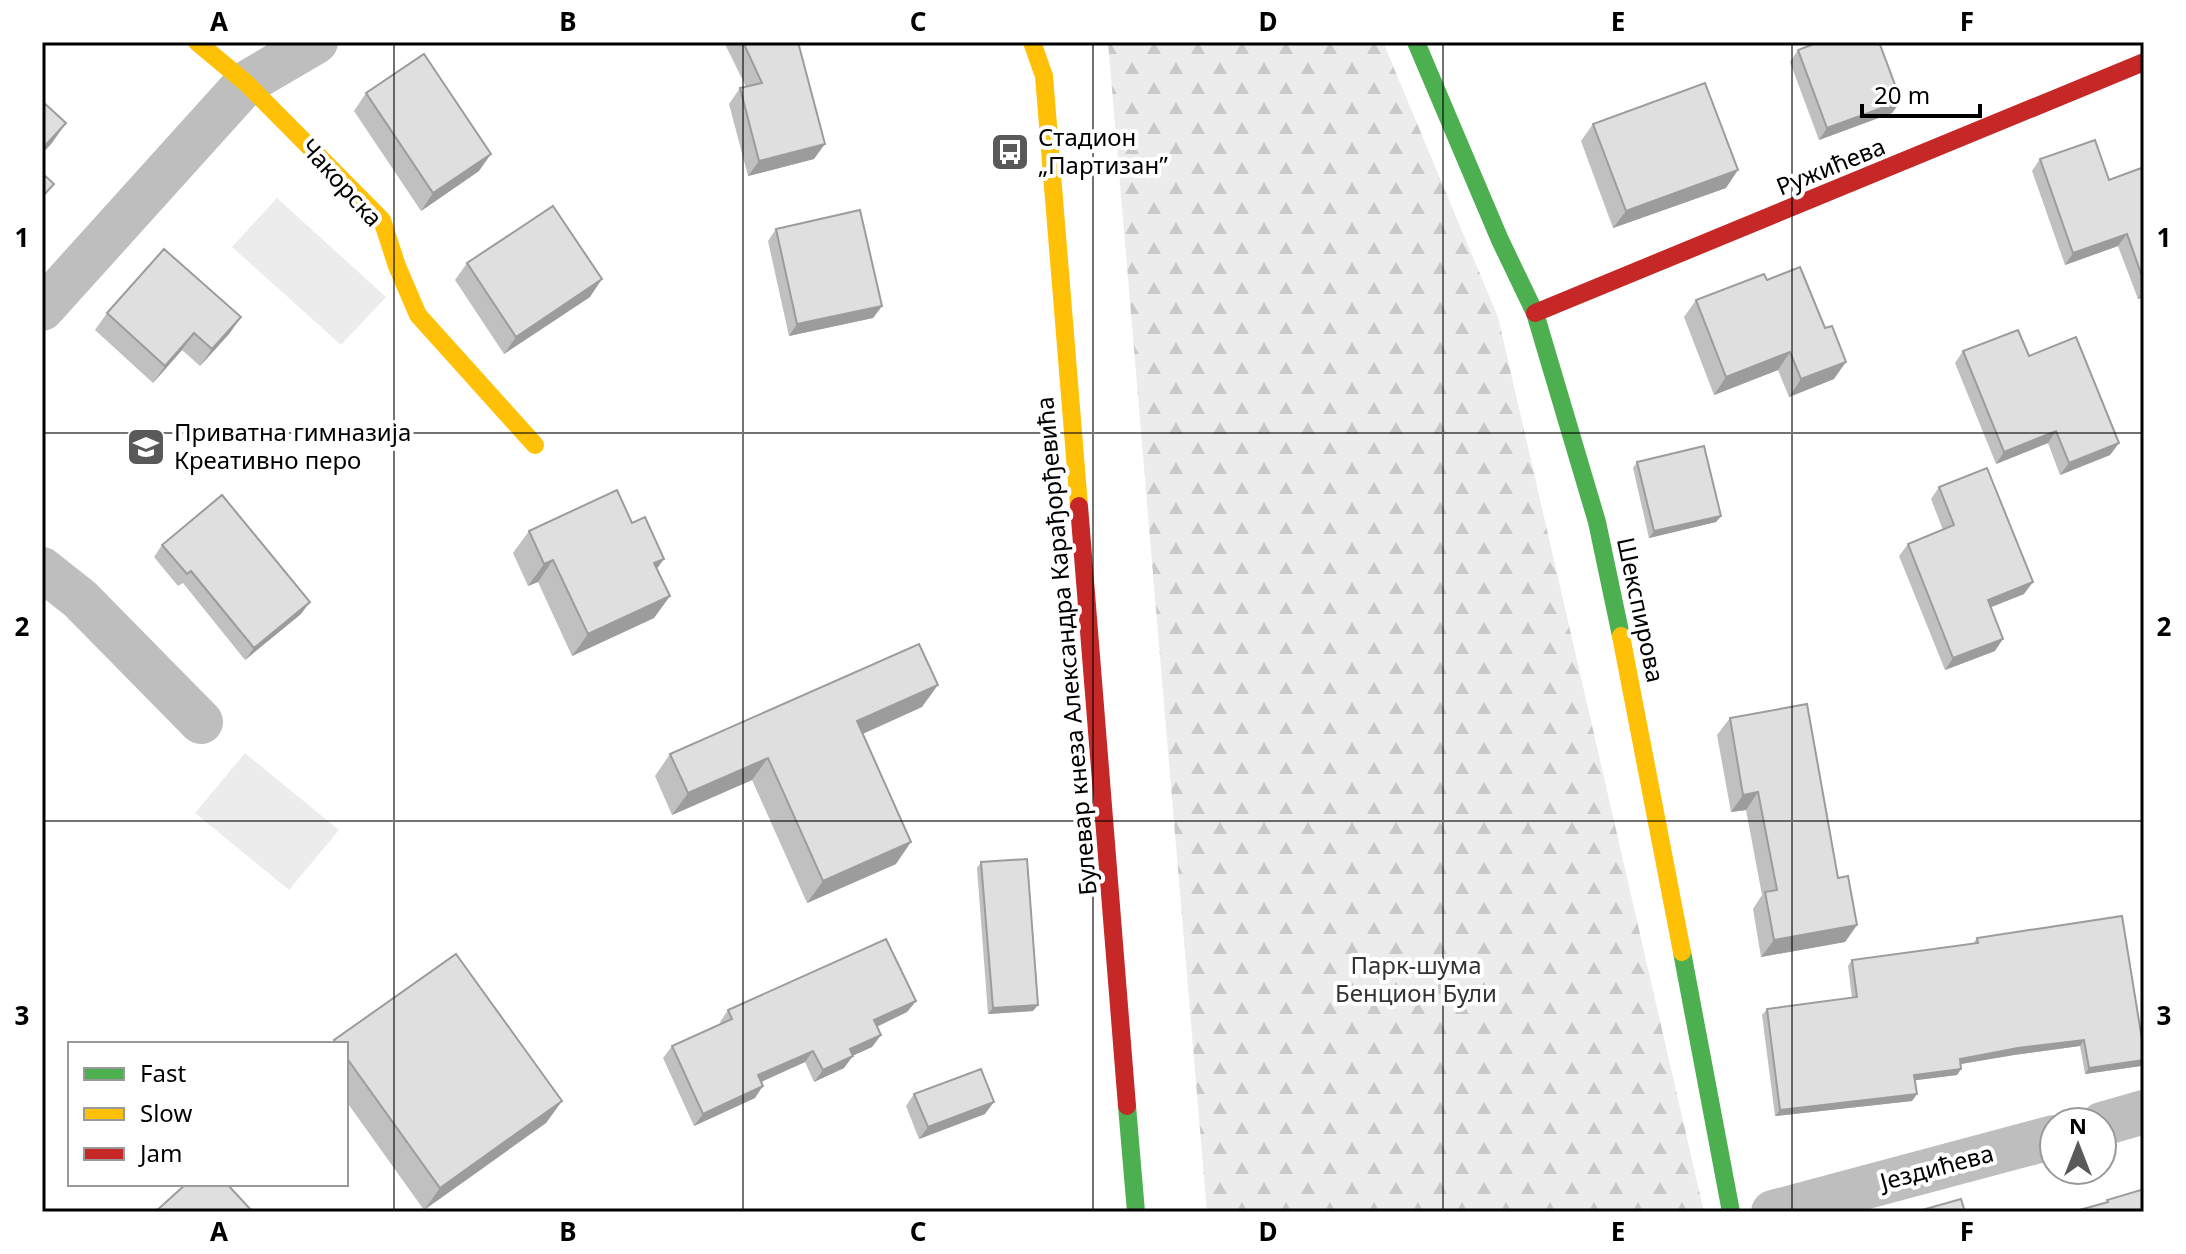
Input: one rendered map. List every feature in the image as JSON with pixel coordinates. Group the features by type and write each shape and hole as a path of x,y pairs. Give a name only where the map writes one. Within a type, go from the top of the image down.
{"street":[{"name":"Чакорска","path":"197,42 246,83 382,220 418,315 535,445"},
{"path":"42,309 246,83 316,42"},
{"name":"Булевар кнеза Александра Карађорђевића","path":"1032,42 1044,76 1136,1212"},
{"name":"Булевар кнеза Александра Карађорђевића","path":"1044,76 1052,42"},
{"name":"Шекспирова","path":"1416,42 1500,240 1535,313 1597,522 1647,762 1731,1212"},
{"name":"Ружићева","path":"1535,313 2144,62"},
{"path":"42,569 80,599 201,722"},
{"path":"2118,1119 2144,1112"},
{"name":"Јездићева","path":"1773,1212 2038,1141"}],"green space":[{"name":"Парк-шума Бенцион Були","path":"1108,42 1383,42 1498,317 1704,1212 1207,1212"},
{"path":"277,198 386,297 341,345 232,247"},
{"path":"245,753 339,830 289,890 195,813"}],"building":[{"path":"743,42 798,42 825,144 759,161 740,88 762,83"},
{"path":"1819,42 1879,42 1901,101 1827,128 1798,50"},
{"path":"424,54 491,154 433,193 366,93"},
{"path":"1705,83 1738,170 1626,211 1593,124"},
{"path":"42,101 66,123 42,149"},
{"path":"2095,140 2109,180 2144,167 2144,282 2127,234 2073,253 2040,159"},
{"path":"42,173 54,184 42,197"},
{"path":"553,206 602,279 516,337 467,263"},
{"path":"860,210 882,306 797,324 776,229"},
{"path":"164,249 241,317 212,349 194,333 165,366 107,313"},
{"path":"1800,267 1825,328 1832,326 1846,362 1801,379 1790,352 1726,377 1696,300 1764,274 1767,280"},
{"path":"2018,330 2029,356 2076,337 2119,443 2069,463 2056,431 2004,452 1963,351"},
{"path":"1704,446 1721,516 1654,531 1637,462"},
{"path":"1987,468 2033,582 1988,600 2003,639 1953,658 1908,544 1954,525 1939,487"},
{"path":"617,490 632,523 645,517 664,559 654,563 670,596 588,634 553,560 544,564 529,531"},
{"path":"222,495 310,602 254,648 191,571 187,574 162,545"},
{"path":"919,644 938,685 857,721 911,842 823,881 768,758 688,793 670,754"},
{"path":"1807,704 1838,878 1848,876 1857,925 1774,940 1765,892 1777,890 1758,792 1743,795 1730,718"},
{"path":"1027,859 1038,1005 993,1008 981,862"},
{"path":"2122,916 2144,1060 2089,1068 2084,1040 2018,1048 1960,1059 1961,1069 1914,1075 1917,1094 1780,1110 1767,1009 1857,997 1852,960 1978,943 1977,938"},
{"path":"886,939 916,1001 874,1020 881,1035 850,1049 853,1056 823,1070 813,1051 758,1075 763,1086 703,1114 672,1046 732,1019 728,1010"},
{"path":"456,954 562,1101 440,1188 348,1060 348,1042 334,1040"},
{"path":"981,1069 994,1102 928,1127 914,1094"},
{"path":"184,1186 229,1186 253,1212 155,1212"},
{"path":"2144,1189 2144,1212 2072,1212 2108,1202"},
{"path":"1961,1199 1965,1212 1915,1212"}],"traffic: fast":[{"path":"1416,42 1500,240 1535,313 1597,522 1621,636"},
{"path":"1682,952 1731,1212"},
{"path":"1127,1106 1136,1212"}],"traffic: slow":[{"path":"197,42 246,83 382,220 418,315 535,445"},
{"path":"1032,42 1044,76 1079,506"},
{"path":"1621,636 1682,952"}],"traffic: jam":[{"path":"1535,313 2144,62"},
{"path":"1079,506 1127,1106"}],"place":[{"name":"Стадион „Партизан”","path":"1010,152"},
{"name":"Приватна гимназија Креативно перо","path":"146,447"}]}
